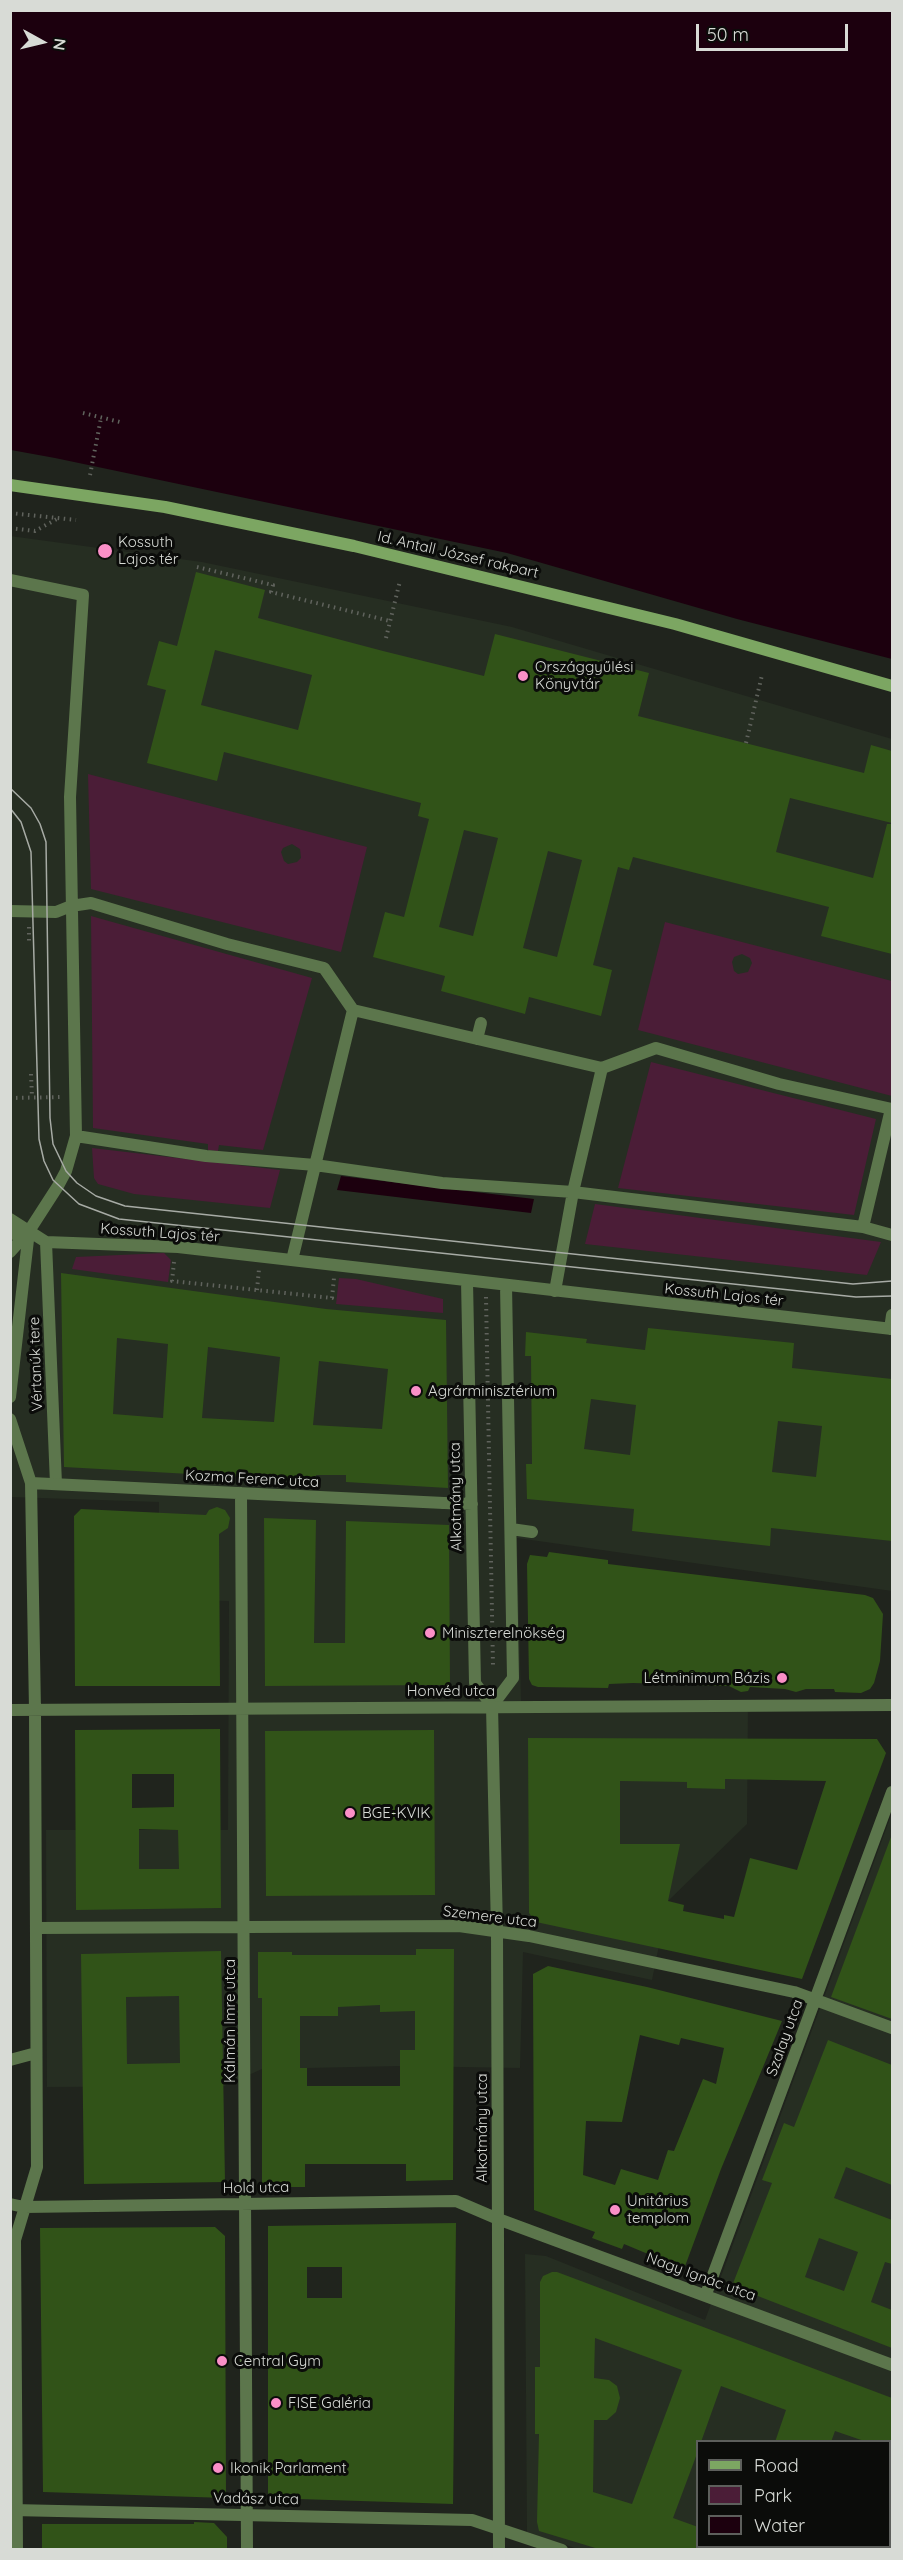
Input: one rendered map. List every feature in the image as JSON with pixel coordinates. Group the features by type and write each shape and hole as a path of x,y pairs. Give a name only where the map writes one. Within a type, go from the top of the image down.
{"main road":[{"name":"Id. Antall József rakpart","path":"10,485 165,507 354,546 675,624 892,686"}],"street":[{"path":"10,580 83,595 70,797 76,1136 66,1171 29,1231 10,1252"},
{"path":"10,911 56,912 71,906 91,903 228,944 272,950 324,968 353,1010 602,1068 656,1048 779,1084 892,1109 863,1227"},
{"path":"292,1260 353,1010"},
{"path":"477,1039 481,1023"},
{"path":"555,1291 573,1192 602,1068"},
{"path":"76,1136 206,1156 315,1165 442,1184 573,1192 863,1227 892,1235"},
{"path":"10,1218 46,1242"},
{"path":"10,1234 29,1231"},
{"name":"Vértanúk tere","path":"10,1396 29,1231"},
{"name":"Vértanúk tere","path":"46,1242 56,1484"},
{"name":"Kossuth Lajos tér","path":"46,1242 175,1247 891,1329 892,1315"},
{"name":"Alkotmány utca","path":"467,1281 475,1683 492,1706 497,1931 500,2550"},
{"path":"492,1706 513,1678 506,1285"},
{"name":"Vértanúk tere","path":"10,1419 31,1483 35,1710 37,2167 15,2240 14,2510 17,2550"},
{"name":"Kozma Ferenc utca","path":"31,1483 472,1504"},
{"name":"Kálmán Imre utca","path":"241,1493 247,2550"},
{"path":"511,1529 532,1532"},
{"name":"Honvéd utca","path":"10,1710 892,1705"},
{"name":"Szalay utca","path":"706,2294 892,1792"},
{"name":"Szemere utca","path":"36,1928 459,1926 497,1931 644,1960 816,1998 892,2028"},
{"path":"10,2060 36,2053"},
{"name":"Hold utca","path":"10,2204 24,2207 456,2201 498,2219"},
{"name":"Nagy Ignác utca","path":"498,2219 706,2294 892,2365"},
{"name":"Vadász utca","path":"14,2510 472,2520 562,2550"}],"path":[{"path":"83,413 120,422"},
{"path":"90,475 101,418"},
{"path":"10,513 76,520"},
{"path":"10,528 34,531 59,518"},
{"path":"197,567 273,585 271,592 390,621"},
{"path":"386,638 400,581"},
{"path":"746,743 762,675"},
{"path":"31,1074 32,1097"},
{"path":"10,1098 75,1097"},
{"path":"175,1247 172,1281 332,1298"},
{"path":"486,1283 493,1666"}],"shaded area":[{"path":"10,536 202,562 512,627 892,739 892,1591 517,1538 521,1701 748,1704 747,1824 668,1901 652,1980 523,1952 520,2068 400,2066 262,2069 224,2086 47,2087 46,1830 228,1830 229,1601 159,1599 159,1502 11,1497"},
{"path":"892,1813 892,2549 581,2550 527,2532 525,2254 546,2256 705,2320"}],"green space":[{"path":"88,774 367,847 341,952 91,889","holes":["292,844 300,849 301,858 297,862 288,864 284,861 281,852 283,848"]},
{"path":"91,916 312,978 263,1150 219,1145 218,1151 208,1150 208,1144 93,1128"},
{"path":"665,922 892,981 892,1096 638,1030","holes":["742,954 750,958 752,963 748,972 738,974 734,971 732,962 734,957"]},
{"path":"651,1062 876,1119 854,1215 618,1188"},
{"path":"92,1148 280,1170 270,1208 134,1194 98,1184 94,1178"},
{"path":"595,1204 881,1242 867,1275 585,1244"},
{"path":"164,1253 171,1260 168,1282 72,1269 76,1257"},
{"path":"339,1278 356,1279 443,1299 443,1313 336,1304"}],"water":[{"path":"10,11 892,11 892,659 737,619 507,553 11,450"},
{"path":"341,1176 534,1199 531,1213 337,1190"}],"building":[{"path":"196,572 265,590 258,618 383,651 484,676 495,634 649,673 638,716 864,773 871,745 892,751 892,823 790,798 776,852 873,878 887,824 892,824 892,954 821,936 829,907 633,857 629,870 618,867 593,965 612,970 601,1016 529,997 525,1014 441,991 445,976 373,957 385,912 404,917 429,819 418,816 421,803 224,752 217,781 147,763 166,690 147,685 159,641 177,646","holes":["215,650 312,675 298,730 201,705","464,830 498,838 473,936 439,927","548,851 582,860 557,957 523,948"]},
{"name":"Agrárminisztérium","path":"61,1273 326,1309 446,1320 448,1488 346,1482 346,1475 316,1475 316,1481 64,1467","holes":["117,1338 168,1344 163,1418 113,1414","208,1347 280,1357 274,1422 202,1418","319,1361 388,1369 382,1429 313,1425"]},
{"path":"648,1328 794,1343 792,1368 892,1379 892,1541 771,1528 770,1546 632,1531 634,1509 527,1499 526,1464 532,1464 531,1356 525,1356 526,1332 587,1339 586,1343 645,1350","holes":["591,1399 636,1405 630,1455 584,1449","778,1421 822,1426 816,1477 772,1472"]},
{"path":"217,1507 225,1510 230,1518 228,1528 219,1534 220,1686 75,1686 74,1516 81,1509 206,1515 209,1510"},
{"path":"264,1518 316,1520 314,1643 345,1643 346,1521 449,1525 450,1685 265,1686"},
{"path":"549,1552 608,1560 608,1564 865,1595 873,1598 883,1614 880,1661 874,1683 870,1689 861,1693 835,1692 834,1689 806,1689 796,1692 750,1687 748,1691 741,1692 729,1686 633,1683 609,1684 608,1688 532,1685 529,1679 527,1564 530,1555 547,1557"},
{"path":"220,1729 221,1908 76,1910 75,1730","holes":["132,1774 174,1774 174,1807 132,1808","139,1829 178,1830 179,1869 139,1869"]},
{"name":"BGE-KVIK","path":"434,1730 435,1895 266,1896 265,1731"},
{"path":"528,1738 877,1739 886,1753 802,1979 536,1922 529,1913","holes":["725,1779 826,1781 797,1870 750,1858 734,1917 724,1915 724,1919 683,1911 684,1905 668,1901 680,1844 620,1844 620,1781 687,1782 687,1788 725,1789"]},
{"path":"892,1837 892,2019 831,1997"},
{"path":"416,1949 454,1949 453,2180 406,2181 406,2164 305,2164 305,2187 262,2187 262,1998 258,1998 258,1952 292,1952 292,1955 416,1955","holes":["380,2005 380,2012 415,2011 415,2050 400,2050 400,2086 307,2086 307,2068 300,2068 300,2016 338,2016 338,2007"]},
{"path":"221,1951 225,2182 84,2184 81,1954","holes":["179,1996 180,2063 127,2064 126,1997"]},
{"path":"548,1966 647,1987 782,2021 721,2169 684,2269 624,2244 622,2249 592,2238 595,2232 534,2210 533,1974","holes":["640,2035 679,2045 681,2038 724,2048 716,2084 703,2079 674,2151 668,2150 658,2180 621,2169 615,2185 583,2175 586,2121 622,2122"]},
{"path":"828,2040 892,2065 892,2185 846,2167 834,2198 892,2220 892,2264 885,2262 871,2302 892,2310 892,2348 732,2286 772,2183 762,2180 784,2123 794,2127","holes":["819,2238 858,2252 844,2291 805,2277"]},
{"path":"456,2223 453,2504 268,2498 268,2226","holes":["307,2267 342,2267 342,2298 307,2298"]},
{"path":"215,2227 225,2236 226,2498 43,2492 40,2228"},
{"path":"557,2272 892,2398 892,2442 891,2440 861,2440 835,2431 832,2440 776,2440 786,2410 721,2386 702,2440 696,2440 696,2456 673,2518 696,2526 696,2548 698,2550 602,2550 539,2531 537,2522 539,2434 535,2434 535,2367 540,2367 540,2282 543,2276","holes":["595,2338 682,2370 632,2504 593,2492 594,2420 607,2420 616,2412 620,2398 617,2386 609,2380 594,2378"]},
{"path":"194,2522 214,2523 227,2537 227,2550 42,2550 42,2524 194,2524"}],"tram line":[{"path":"10,788 31,808 46,842 50,1118 53,1144 66,1171 77,1183 96,1196 125,1206 853,1284 892,1281"},
{"path":"10,808 21,822 31,852 39,1139 44,1161 53,1180 79,1204 119,1219 856,1297 892,1296"}],"place":[{"name":"Kossuth Lajos tér","path":"105,551"},
{"name":"Országgyűlési Könyvtár","path":"523,676"},
{"name":"Agrárminisztérium","path":"416,1391"},
{"name":"Miniszterelnökség","path":"430,1633"},
{"name":"Létminimum Bázis","path":"782,1678"},
{"name":"BGE-KVIK","path":"350,1813"},
{"name":"Unitárius templom","path":"615,2210"},
{"name":"Central Gym","path":"222,2361"},
{"name":"FISE Galéria","path":"276,2403"},
{"name":"Ikonik Parlament","path":"218,2468"}]}
